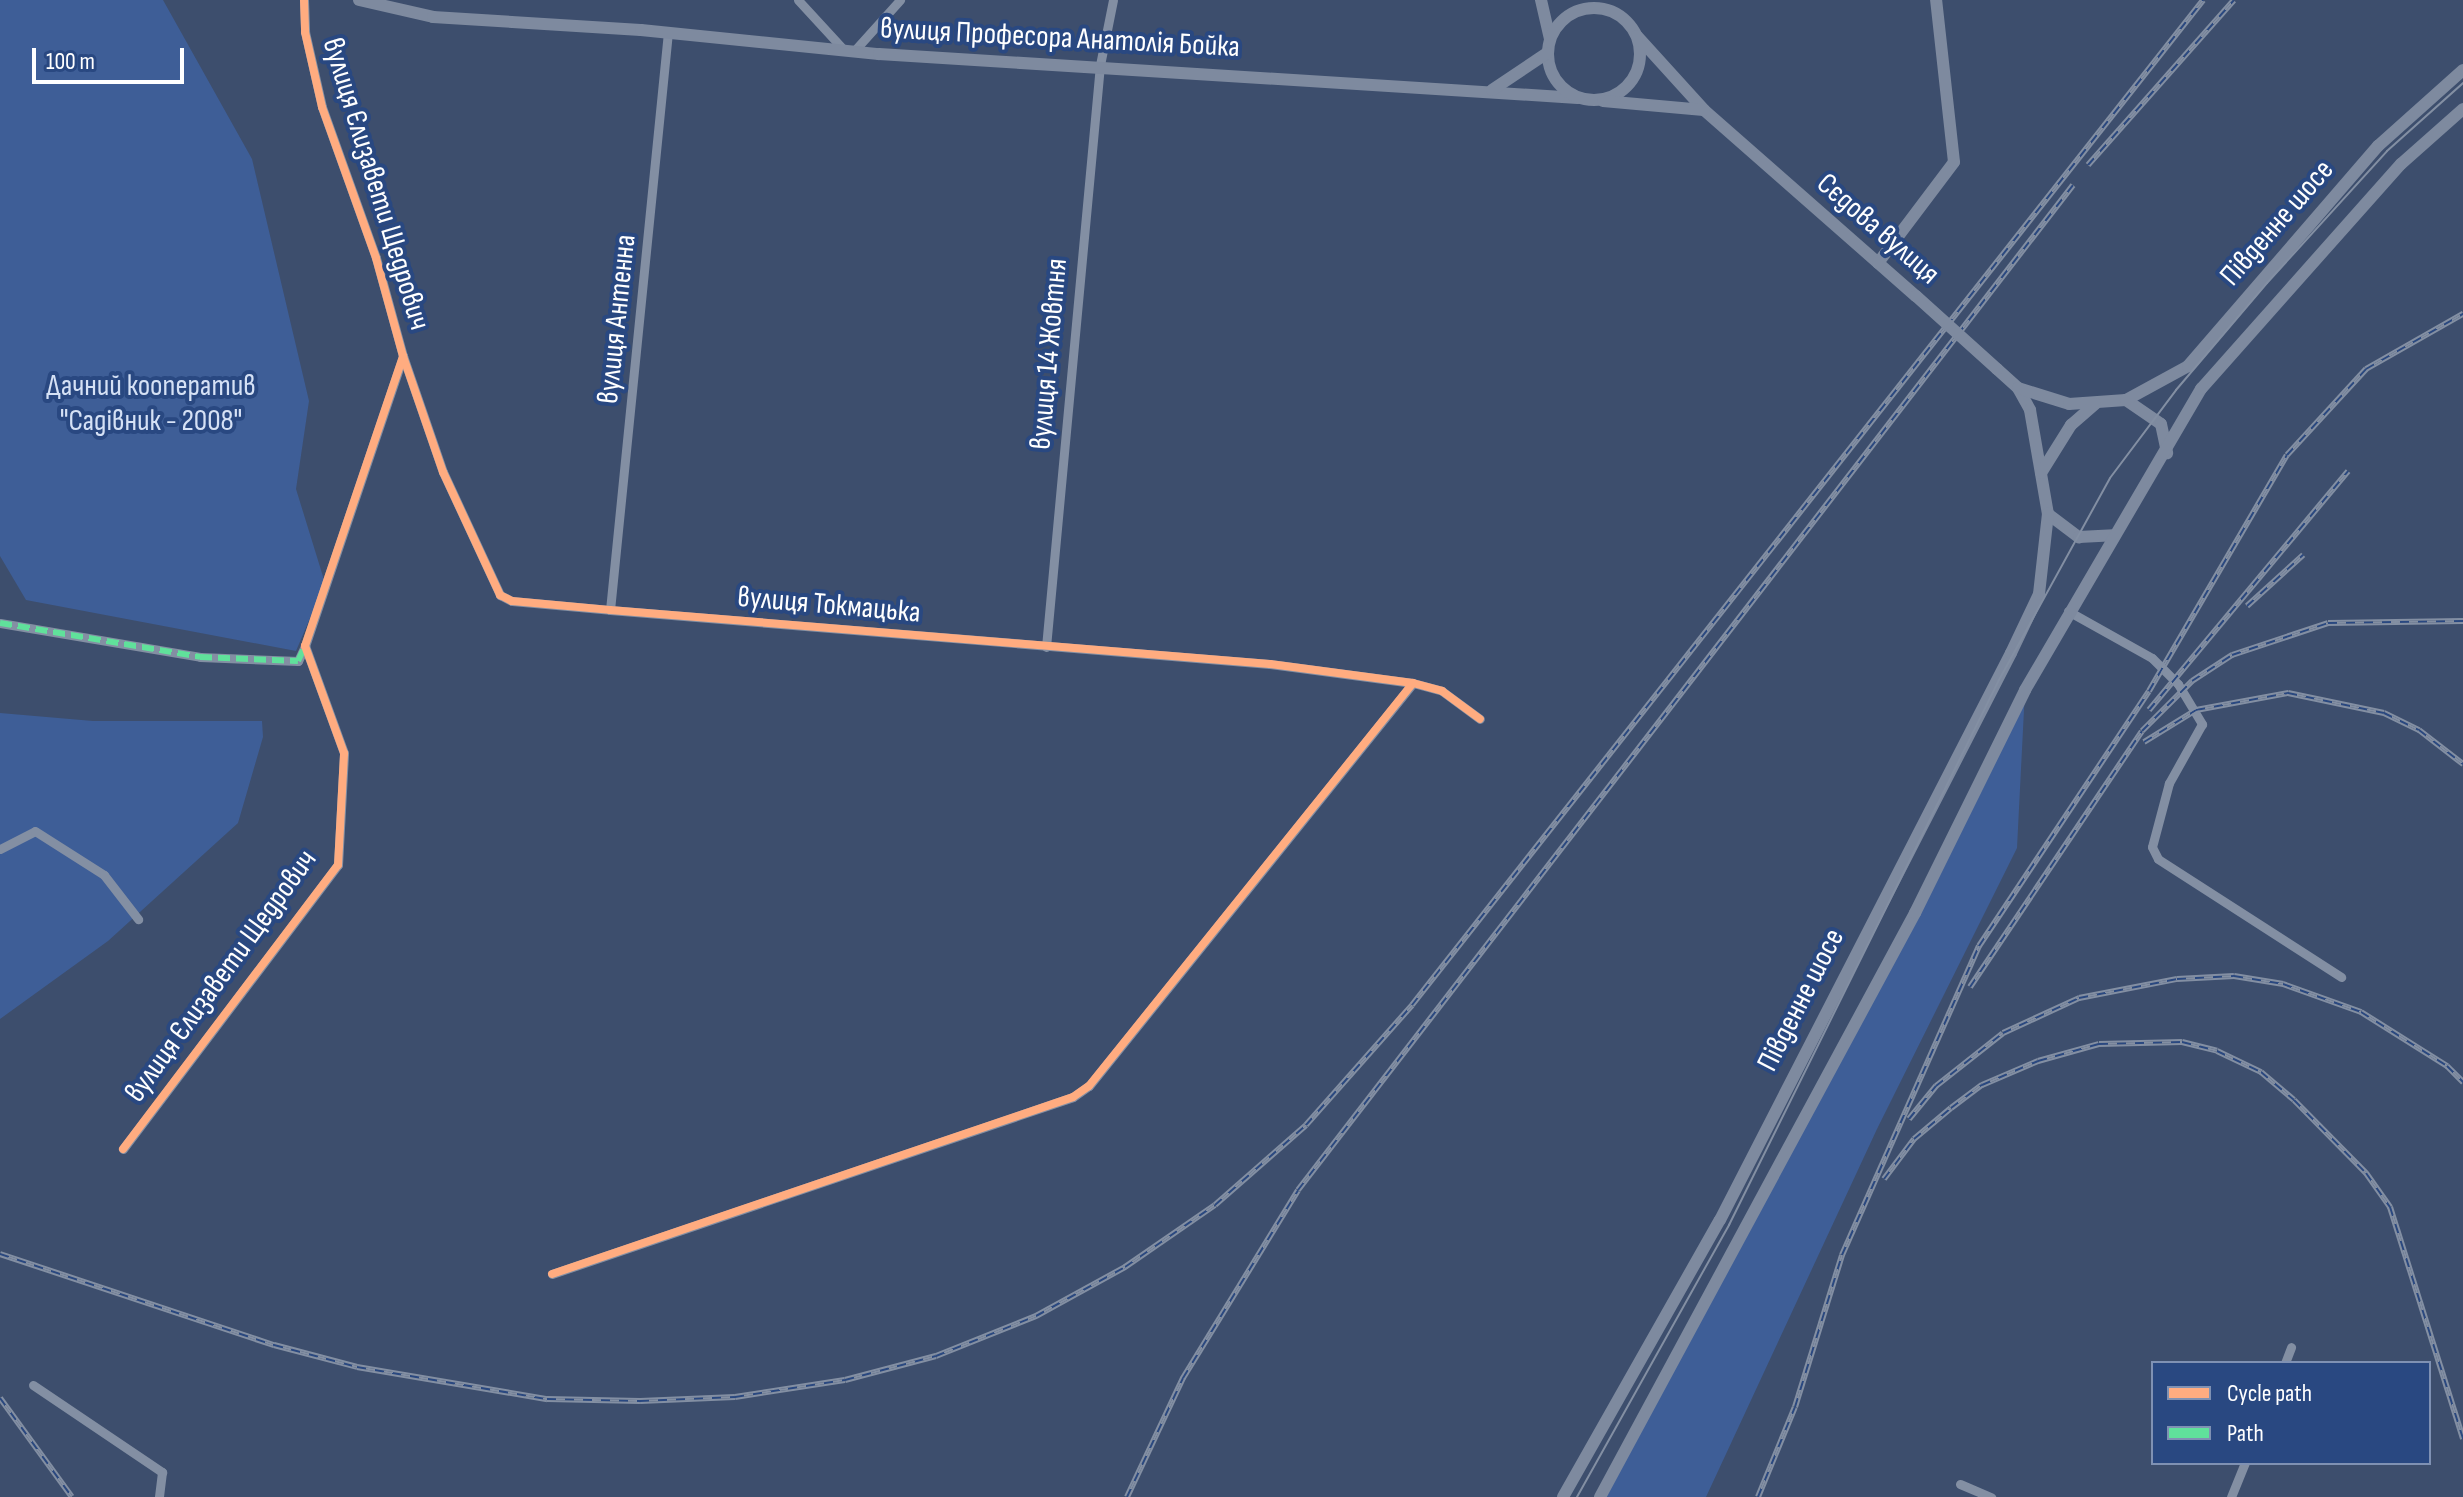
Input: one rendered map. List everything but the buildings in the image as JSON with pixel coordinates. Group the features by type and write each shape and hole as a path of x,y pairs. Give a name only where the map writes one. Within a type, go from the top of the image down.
{"main road":[{"name":"вулиця Професора Анатолія Бойка","path":"359,0 433,17 668,32 849,51 1492,90 1578,98"},
{"path":"1541,0 1550,39 1547,53 1555,80 1578,98 1704,110"},
{"path":"1878,263 1954,162 1936,0"},
{"path":"1550,39 1570,14 1596,4 1628,23 1637,36 1640,52 1631,82 1620,93 1592,100"},
{"name":"Сєдова вулиця","path":"1637,36 1704,110 2018,388 2047,400 2095,404"},
{"path":"1492,90 1547,53"},
{"name":"Південне шосе","path":"2126,400 2188,366 2378,146 2463,70"},
{"name":"Південне шосе","path":"2167,453 2201,389 2284,290 2401,164 2463,109"},
{"name":"Сєдова вулиця","path":"2018,388 2037,437 2041,474"},
{"path":"2126,400 2161,424 2167,453 2113,535 2079,537 2048,514 2041,474 2071,425 2095,404 2126,400"},
{"name":"Південне шосе","path":"1563,1497 1720,1220 2011,653 2039,594 2048,514"},
{"name":"Південне шосе","path":"1600,1497 1885,969 2068,611 2113,535"}],"street":[{"name":"вулиця Єлизавети Щедрович","path":"123,1149 338,865 344,753 305,646 403,356 376,258 322,107 305,32 304,0"},
{"path":"798,0 849,51 900,0"},
{"name":"вулиця 14 Жовтня","path":"1046,647 1100,65 1113,0"},
{"name":"вулиця Антенна","path":"610,610 668,32"},
{"name":"вулиця Токмацька","path":"403,356 443,472 500,595 512,601 1270,664 1413,683 1442,691 1480,719"},
{"path":"2068,611 2152,658 2178,684 2202,724 2169,783 2152,847 2158,859 2341,977"},
{"path":"0,623 200,657 298,661 305,646"},
{"path":"552,1274 1073,1097 1089,1086 1413,683"},
{"path":"0,849 35,831 104,875 138,919"},
{"path":"2286,1361 2291,1347"},
{"path":"33,1385 162,1472 159,1497"},
{"path":"2231,1497 2244,1465"},
{"path":"1960,1484 1991,1497"}],"green space":[{"name":"Дачний кооператив \"Садівник - 2008\"","path":"0,0 163,0 252,159 309,401 296,489 325,583 296,651 26,600 0,556"},
{"path":"2025,690 2017,848 1877,1129 1706,1497 1600,1497 1744,1235"},
{"path":"0,713 93,721 262,721 263,737 238,823 108,941 0,1019"}],"tram line":[{"path":"1577,1497 1729,1225 1999,680 2110,478 2176,390 2267,283 2387,151 2463,83"}],"railway":[{"path":"0,1254 274,1345 357,1367 547,1399 640,1401 735,1397 845,1380 936,1356 1036,1316 1125,1267 1215,1205 1306,1125 1412,1005 2203,0"},
{"path":"2088,165 2234,0"},
{"path":"1127,1497 1183,1378 1298,1190 2073,185"},
{"path":"1758,1497 1795,1407 1842,1255 1979,946 2149,691 2287,455 2366,369 2463,314"},
{"path":"2149,710 2348,471"},
{"path":"2247,606 2303,555"},
{"path":"1970,987 2142,731 2192,681 2232,655 2328,623 2463,621"},
{"path":"2144,742 2196,710 2288,693 2384,713 2419,730 2463,764"},
{"path":"1909,1119 1936,1086 2003,1033 2079,998 2177,979 2234,976 2283,984 2361,1012 2447,1066 2463,1082"},
{"path":"1884,1179 1914,1139 1951,1108 1982,1085 2038,1061 2099,1044 2182,1042 2217,1051 2261,1072 2294,1100 2366,1173 2390,1207 2463,1439"},
{"path":"0,1398 72,1497"}],"marked path":[{"path":"0,623 200,657 298,661 305,646"}],"cycle path":[{"path":"304,0 305,32 322,107 376,258 403,356 443,472 500,595 512,601 610,610 1270,664 1413,683 1442,691 1480,719"},
{"path":"123,1149 338,865 344,753 305,646 403,356"},
{"path":"552,1274 1073,1097 1089,1086 1413,683"}]}
